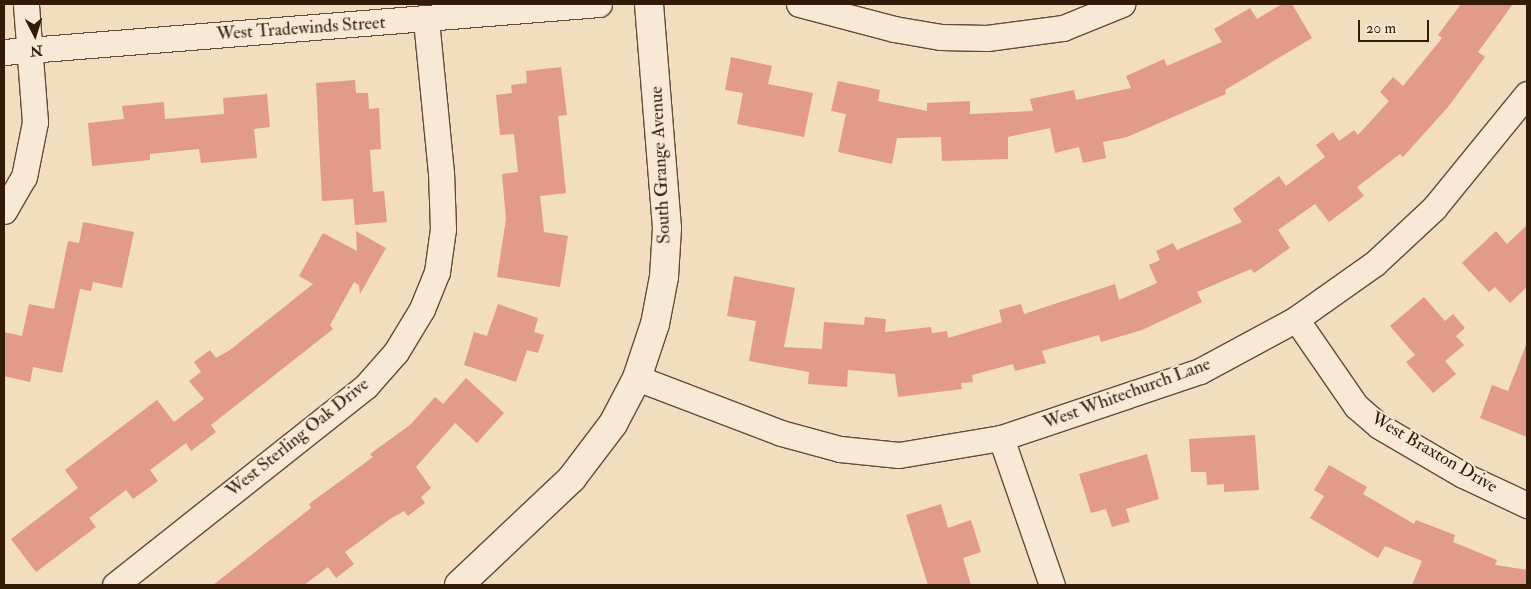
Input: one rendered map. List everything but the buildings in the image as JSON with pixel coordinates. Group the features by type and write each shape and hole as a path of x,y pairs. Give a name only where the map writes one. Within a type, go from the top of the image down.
{"street":[{"path":"4,211 24,177 35,122 26,4"},
{"name":"West Tradewinds Street","path":"4,52 599,4"},
{"name":"South Grange Avenue","path":"459,585 572,478 612,424 637,378 654,324 664,277 667,228 649,4"},
{"path":"799,4 894,29 941,37 987,38 1063,28 1122,4"},
{"name":"West Sterling Oak Drive","path":"115,585 366,386 396,352 422,309 437,272 443,229 441,173 426,19"},
{"name":"West Whitechurch Lane","path":"637,378 781,433 840,449 899,455 1001,438 1200,371 1296,319 1375,264 1434,208 1527,94"},
{"name":"West Braxton Drive","path":"1296,319 1356,406 1379,426 1463,475 1527,505"},
{"path":"1001,438 1052,585"}]}
